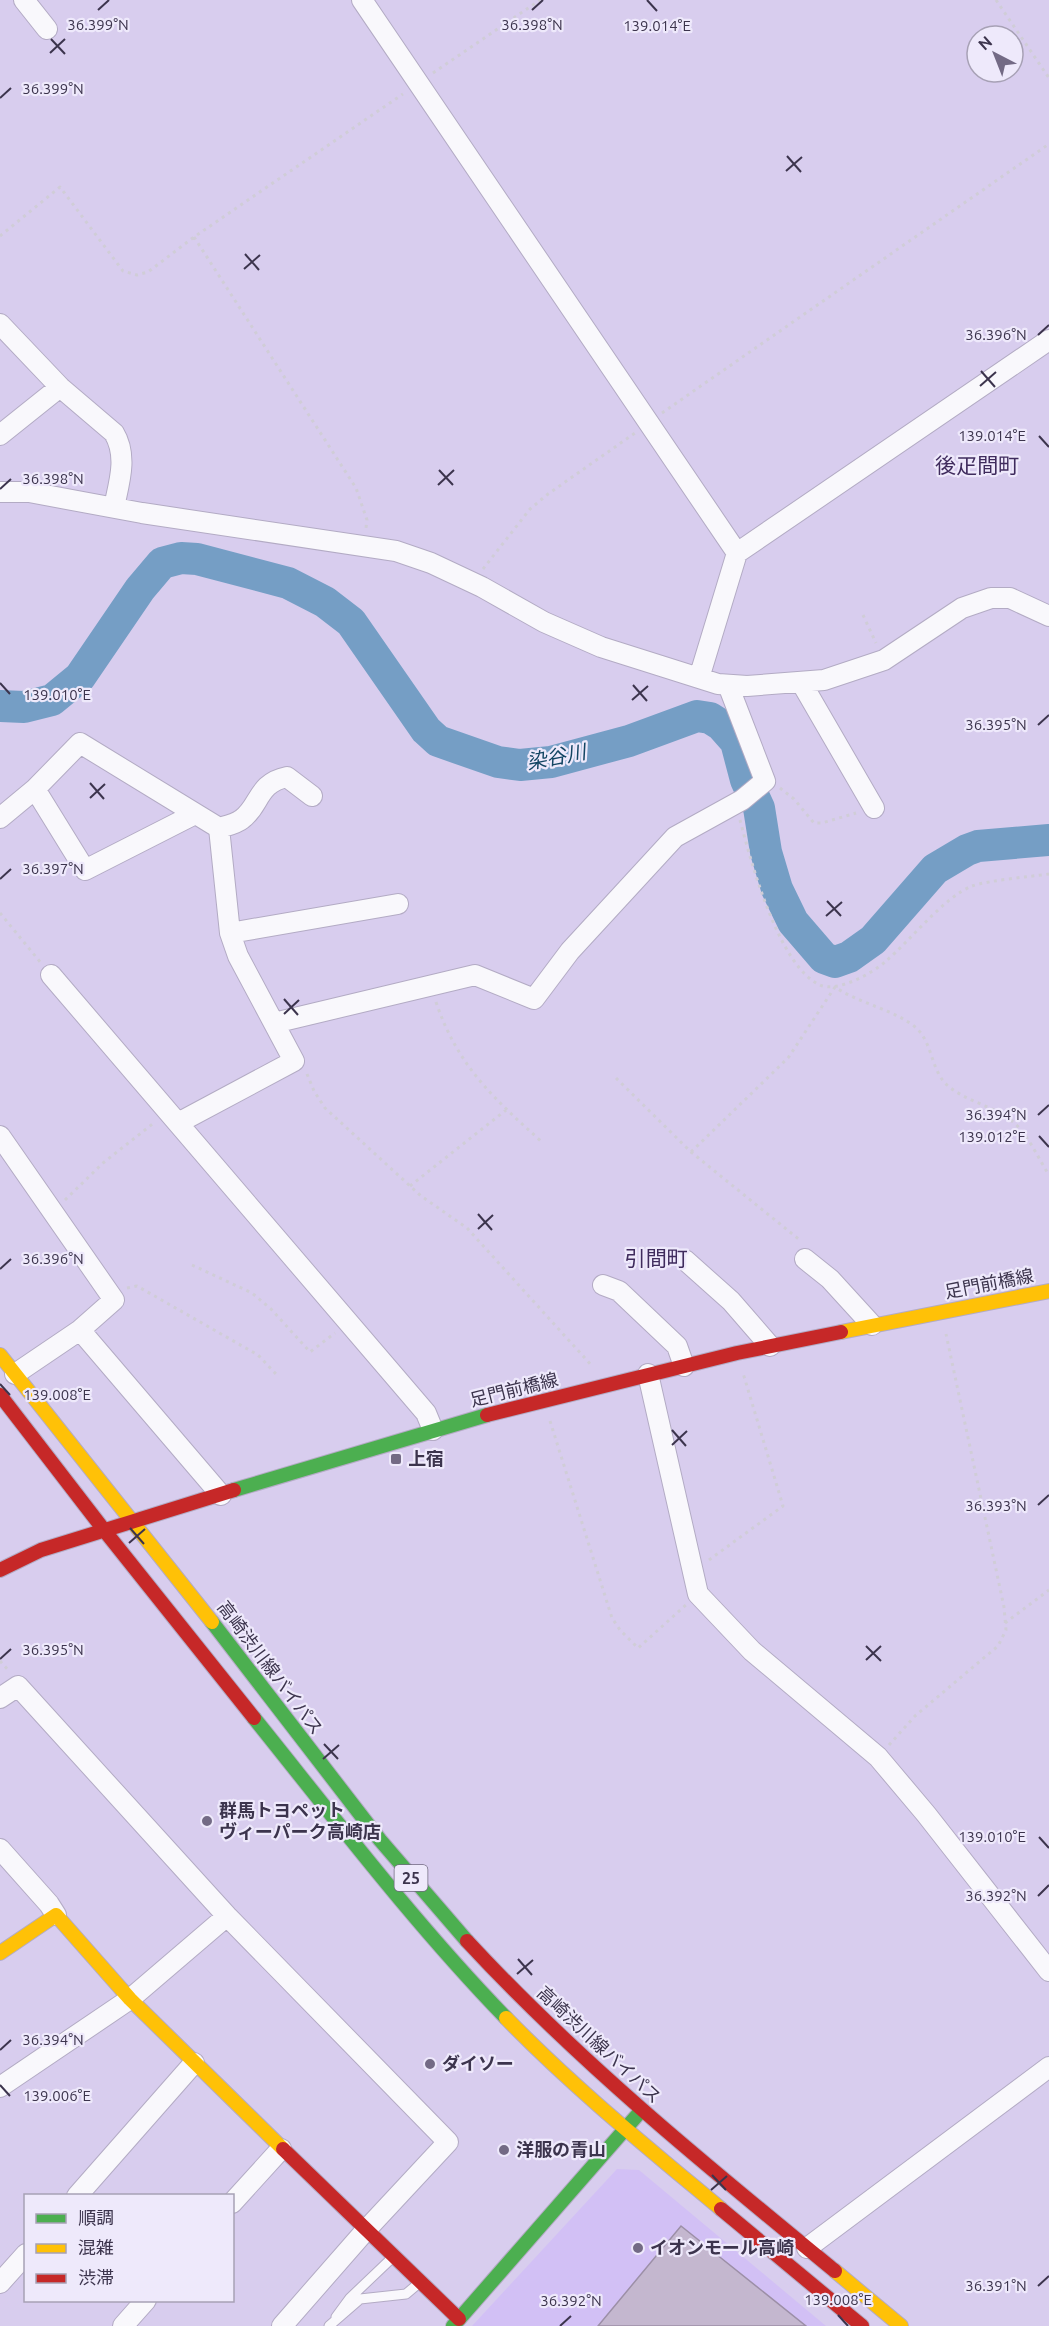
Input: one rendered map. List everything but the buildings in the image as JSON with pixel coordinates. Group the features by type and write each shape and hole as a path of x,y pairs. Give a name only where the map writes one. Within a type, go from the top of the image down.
{"main road":[{"name":"足門前橋線","path":"0,1570 40,1550 134,1520 332,1463 433,1430 543,1400 609,1386 648,1374 737,1353 1049,1291"},
{"name":"高崎渋川線バイパス","path":"0,1355 134,1520 357,1811 415,1882 489,1964 555,2030 641,2110 901,2326"},
{"name":"25","path":"0,1395 104,1530 398,1898 467,1978 536,2049 625,2129 862,2326"},
{"path":"0,1953 56,1915 130,1999 280,2149 394,2257 456,2323 641,2110"}],"street":[{"path":"24,0 47,29"},
{"path":"362,0 737,553"},
{"path":"0,324 60,387 114,433 120,443 122,465 114,507"},
{"path":"699,678 737,553 1049,340"},
{"path":"0,435 60,387"},
{"path":"0,492 29,492 405,554 431,563 544,622 601,647 728,685 747,686 824,680 884,660 963,608 991,598 1010,598 1049,616"},
{"path":"801,682 874,808"},
{"path":"274,1023 475,975 534,999 570,951 675,837 742,800 765,781 728,685"},
{"path":"0,818 35,789 80,743 219,828"},
{"path":"219,828 242,819 267,786 276,779 287,777 312,796"},
{"path":"35,789 85,870 195,814"},
{"path":"173,1118 294,1061 238,956 230,933 219,828"},
{"path":"230,933 398,904"},
{"path":"51,975 426,1413 433,1430"},
{"path":"0,1136 114,1300 80,1330 15,1374"},
{"path":"804,1251 872,1325"},
{"path":"685,1260 731,1301 770,1346"},
{"path":"603,1285 619,1291 677,1346 684,1366"},
{"path":"80,1330 220,1495"},
{"path":"648,1374 698,1594 752,1651 878,1757 1049,1971"},
{"path":"0,1698 18,1686 227,1916 448,2142 366,2230 282,2326"},
{"path":"0,1849 56,1915"},
{"path":"0,2087 130,1999 227,1916"},
{"path":"79,2194 194,2063"},
{"path":"807,2248 1049,2067"},
{"path":"234,2201 280,2149"},
{"path":"0,2283 24,2256"},
{"path":"123,2326 145,2302"}],"lane":[{"path":"332,2323 344,2304 394,2257"},
{"path":"332,2323 360,2299 406,2294 420,2283"}],"path":[{"path":"0,236 60,187 123,271 137,275 148,272 194,237 540,0"},
{"path":"996,0 1049,78"},
{"path":"473,583 530,509 548,494 1049,144"},
{"path":"194,237 356,488 367,520 363,546"},
{"path":"863,615 884,660"},
{"path":"765,781 780,788 794,799 814,823 822,823 874,808"},
{"path":"742,800 740,819 748,853 784,947 804,974 821,986 836,987 861,978 885,963 954,897 973,886 1049,874"},
{"path":"0,914 51,975"},
{"path":"430,986 445,1029 458,1053 506,1110 542,1142"},
{"path":"691,1152 788,1059 836,987"},
{"path":"836,987 850,997 894,1014 914,1026 926,1039 939,1074 948,1086 1012,1121 1049,1174"},
{"path":"294,1061 302,1063 314,1091 325,1108 410,1186 467,1228 609,1386"},
{"path":"616,1078 691,1152 804,1251"},
{"path":"410,1186 506,1110"},
{"path":"53,1212 103,1163 173,1118"},
{"path":"192,1265 252,1293 271,1309 310,1352 349,1322"},
{"path":"114,1300 128,1288 137,1286 258,1355 276,1374"},
{"path":"878,1757 915,1716 998,1647 1005,1630 1004,1606 941,1312"},
{"path":"693,1572 783,1506 737,1353"},
{"path":"543,1400 612,1618 620,1630 638,1648 698,1594"},
{"path":"1005,1623 1049,1590"}],"shaded area":[{"name":"イオンモール高崎","path":"617,2169 639,2170 826,2326 472,2326"}],"waterway":[{"name":"染谷川","path":"0,706 24,707 52,700 80,677 140,589 162,563 181,558 197,559 288,583 325,602 351,622 426,730 438,741 498,762 520,765 551,762 629,741 697,716 710,718 721,725 736,742 746,780 759,808 766,852 777,889 793,922 824,958 835,962 849,957 873,940 935,869 967,850 978,846 1049,840"}],"traffic: fast":[{"path":"234,1490 487,1415"},
{"path":"212,1622 380,1840 467,1941"},
{"path":"254,1718 408,1909 506,2018"},
{"path":"453,2326 640,2112"}],"traffic: slow":[{"path":"841,1332 1049,1291"},
{"path":"0,1355 212,1622"},
{"path":"0,1953 56,1915 130,1999 283,2149"},
{"path":"506,2018 638,2140 721,2209"},
{"path":"835,2271 901,2326"}],"traffic: jam":[{"path":"487,1415 737,1353 841,1332"},
{"path":"0,1395 254,1718"},
{"path":"0,1570 41,1550 234,1490"},
{"path":"467,1941 510,1986 599,2071 692,2153 835,2271"},
{"path":"283,2149 459,2319"},
{"path":"721,2209 862,2326"}],"place":[{"name":"上宿","path":"396,1459"},
{"name":"群馬トヨペット ヴィーパーク高崎店","path":"207,1821"},
{"name":"ダイソー","path":"430,2064"},
{"name":"洋服の青山","path":"504,2150"},
{"name":"イオンモール高崎","path":"638,2248"}],"district":[{"name":"後疋間町","path":"977,466"},
{"name":"引間町","path":"656,1259"}]}
